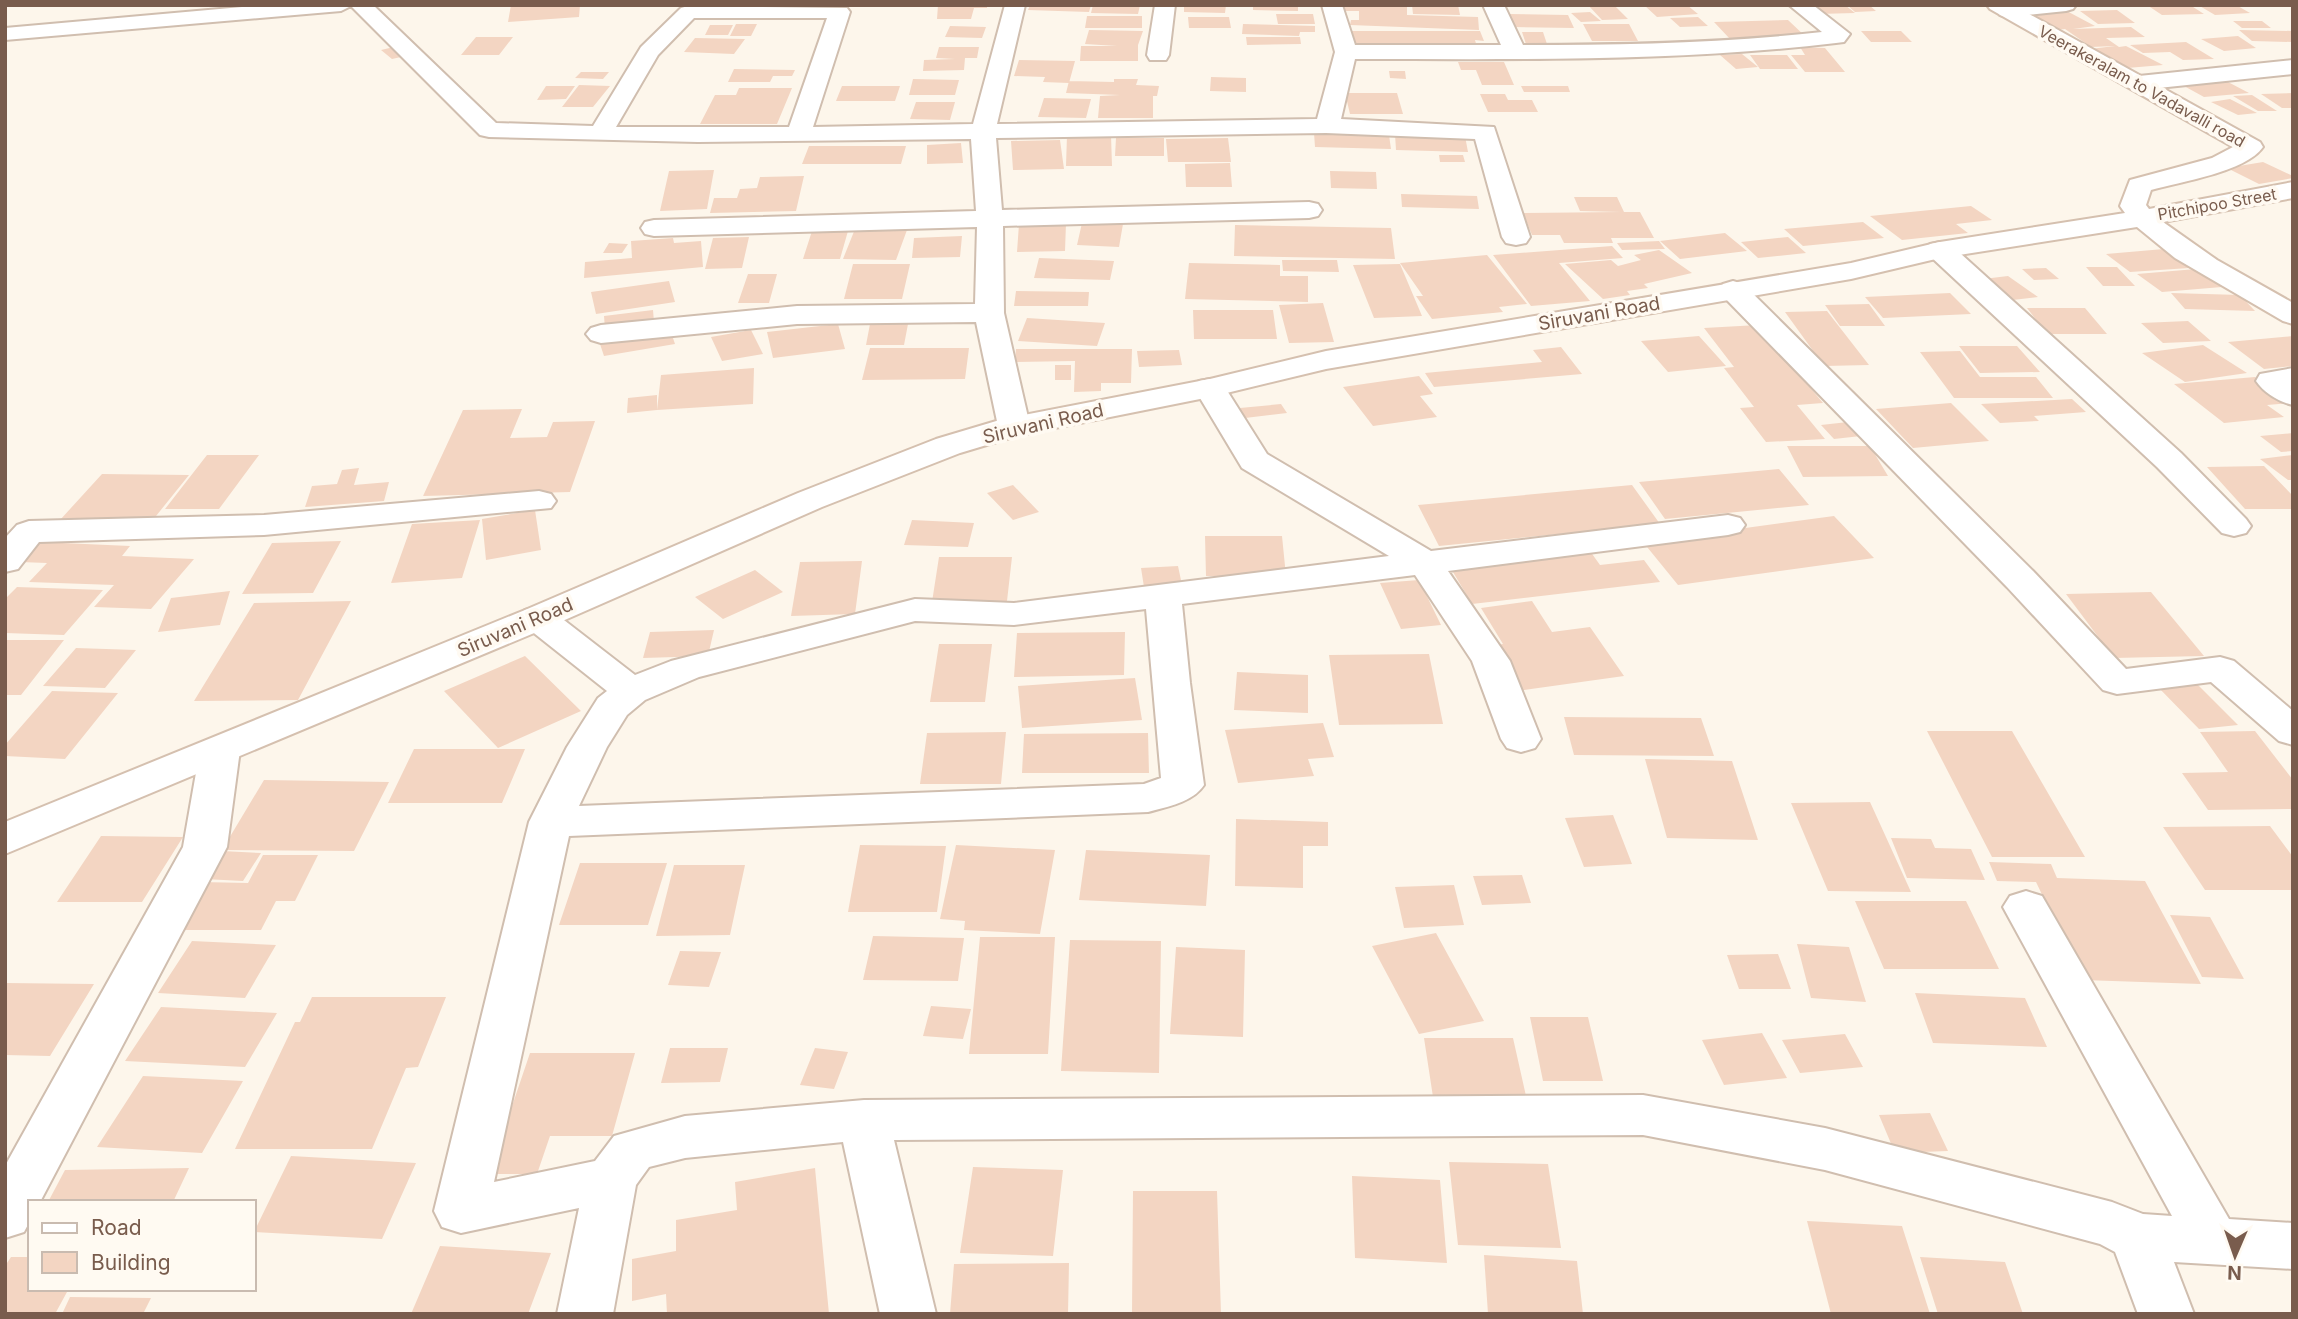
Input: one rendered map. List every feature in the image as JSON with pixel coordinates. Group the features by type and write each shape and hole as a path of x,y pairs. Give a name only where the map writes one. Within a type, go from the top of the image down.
{"street":[{"path":"5,34 341,5"},
{"path":"360,5 489,130 600,134 983,134 1327,126 1485,132 1516,237"},
{"path":"1014,426 989,313 990,219 983,134 1015,5"},
{"path":"1158,55 1165,5"},
{"path":"1327,126 1346,52 1332,5"},
{"path":"1493,5 1516,53"},
{"path":"1346,52 1516,53 1665,49 1783,43 1836,37 1839,34 1799,5"},
{"path":"2002,8 2066,5"},
{"name":"Veerakeralam to Vadavalli road","path":"2002,8 2251,147 2221,163 2139,185 2133,206 2142,218"},
{"path":"600,134 649,52 688,12 840,12 799,134"},
{"path":"2139,83 2293,67"},
{"name":"Pitchipoo Street","path":"2142,218 2293,190"},
{"path":"654,228 1309,210"},
{"path":"2142,218 2185,250 2293,315"},
{"name":"Siruvani Road","path":"5,839 538,618 810,500 948,446 1014,426 1210,388 1326,360 1851,271 1940,250 2142,218"},
{"path":"1940,250 2169,460 2234,526"},
{"path":"1733,290 2020,579 2117,682 2220,669 2293,732"},
{"path":"601,334 797,316 989,313"},
{"path":"2293,377 2271,380 2293,396"},
{"path":"1210,388 1254,461 1425,563 1491,661 1521,739"},
{"path":"5,561 29,532 264,525 539,501"},
{"path":"611,1179 461,1211 550,822 587,747 612,707 631,691 685,669 915,610 1014,614 1728,524"},
{"path":"550,822 1148,798 1183,785 1170,683 1163,595"},
{"path":"538,618 631,691"},
{"path":"5,1216 205,847 220,750"},
{"path":"2026,907 2214,1242"},
{"path":"585,1314 611,1179 632,1151 685,1137 864,1120 1643,1115 1825,1149 2070,1213 2112,1225 2137,1237 2293,1246"},
{"path":"864,1120 908,1314"},
{"path":"2137,1237 2166,1314"}],"building":[{"path":"511,5 580,5 579,17 508,22"},
{"path":"938,5 987,5 987,8 974,8 971,19 937,19"},
{"path":"1030,5 1091,5 1089,12 1028,10"},
{"path":"1093,5 1140,5 1138,14 1091,13"},
{"path":"1184,5 1226,5 1225,13 1184,12"},
{"path":"1253,5 1298,5 1298,11 1253,10"},
{"path":"1343,5 1407,5 1407,15 1478,17 1479,30 1350,25 1351,20 1359,20 1359,11 1343,11"},
{"path":"1412,5 1458,5 1460,15 1413,14"},
{"path":"1588,5 1614,5 1628,19 1602,20"},
{"path":"1644,5 1687,5 1698,14 1657,17"},
{"path":"1808,5 1845,5 1855,13 1818,14"},
{"path":"1847,5 1869,5 1876,11 1855,12"},
{"path":"2147,5 2190,5 2204,14 2162,15"},
{"path":"2198,5 2236,5 2250,13 2215,15"},
{"path":"2063,9 2095,26 2073,29 2131,27 2145,37 2106,38 2119,47 2126,46 2163,65 2127,68 2090,49 2115,46 2091,47 2065,29 2057,30 2025,12"},
{"path":"2117,10 2135,23 2098,24 2080,11"},
{"path":"1590,12 1601,21 1581,22 1571,13"},
{"path":"1276,14 1313,14 1315,24 1278,24"},
{"path":"1509,14 1568,15 1574,28 1514,27"},
{"path":"1087,16 1142,16 1142,28 1085,28"},
{"path":"1188,17 1229,17 1231,28 1189,28"},
{"path":"1698,17 1708,26 1680,27 1670,18"},
{"path":"1788,20 1806,37 1730,39 1714,22"},
{"path":"2233,21 2262,21 2271,28 2242,28"},
{"path":"736,24 757,24 751,36 730,36"},
{"path":"1243,24 1315,26 1315,32 1300,32 1299,36 1242,34"},
{"path":"1583,24 1629,24 1638,41 1592,41"},
{"path":"710,25 733,25 728,35 705,35"},
{"path":"950,26 986,27 982,38 945,37"},
{"path":"1089,30 1143,31 1138,45 1138,61 1080,61 1081,46 1117,46 1085,44"},
{"path":"2239,30 2293,31 2293,42 2252,41"},
{"path":"1348,31 1480,31 1484,41 1475,40 1477,47 1352,47"},
{"path":"1861,31 1901,31 1912,42 1871,42"},
{"path":"1522,32 1543,32 1548,47 1527,47"},
{"path":"2238,36 2256,48 2224,51 2201,39"},
{"path":"476,37 513,37 499,55 461,55"},
{"path":"1246,37 1300,37 1301,44 1247,45"},
{"path":"695,38 745,39 734,54 684,52"},
{"path":"2186,42 2214,59 2183,60 2170,52 2143,53 2130,45"},
{"path":"398,46 410,55 392,59 381,50"},
{"path":"939,47 979,47 977,58 965,58 964,70 923,71 924,60 955,59 936,58"},
{"path":"1800,47 1825,48 1845,72 1805,72 1791,55 1805,55"},
{"path":"1742,54 1758,67 1736,69 1720,55"},
{"path":"1750,55 1787,55 1798,69 1760,69"},
{"path":"1019,60 1075,61 1069,83 1043,82 1045,77 1014,76"},
{"path":"1458,62 1504,62 1514,85 1482,85 1476,70 1461,70"},
{"path":"734,69 795,70 792,76 773,76 770,82 728,82"},
{"path":"1389,71 1405,71 1406,79 1390,78"},
{"path":"581,72 609,72 603,79 575,78"},
{"path":"1211,77 1246,78 1246,92 1210,91"},
{"path":"913,79 959,80 955,95 909,95"},
{"path":"1114,79 1138,79 1136,85 1159,86 1157,96 1153,96 1153,118 1098,118 1100,96 1120,95 1066,93 1069,81 1114,82"},
{"path":"2228,82 2249,93 2204,97 2184,86"},
{"path":"579,85 610,86 593,107 562,107"},
{"path":"546,86 575,86 566,99 537,100"},
{"path":"842,86 900,86 895,101 836,101"},
{"path":"1521,86 1568,86 1570,92 1524,92"},
{"path":"739,88 792,88 777,124 700,124 715,95 736,95"},
{"path":"1345,93 1397,93 1403,114 1350,114"},
{"path":"2293,93 2293,108 2282,108 2261,94"},
{"path":"1480,94 1505,94 1508,100 1532,100 1538,112 1488,112"},
{"path":"2252,95 2277,111 2258,111 2233,96"},
{"path":"1044,98 1091,99 1086,118 1038,117"},
{"path":"2230,99 2257,113 2238,115 2211,102"},
{"path":"916,102 955,102 950,120 910,119"},
{"path":"1314,133 1389,135 1391,149 1315,147"},
{"path":"1395,134 1465,136 1468,152 1396,150"},
{"path":"1067,135 1111,135 1112,166 1066,166"},
{"path":"1116,138 1164,138 1164,156 1115,156"},
{"path":"1228,138 1231,162 1168,162 1166,139"},
{"path":"1060,140 1064,169 1013,170 1011,141"},
{"path":"961,143 963,163 927,164 927,145"},
{"path":"809,146 906,146 901,164 802,164"},
{"path":"1439,155 1463,155 1465,162 1440,162"},
{"path":"2263,162 2293,178 2259,184 2227,168"},
{"path":"1230,163 1232,187 1186,187 1185,164"},
{"path":"714,170 707,209 660,211 669,171"},
{"path":"1330,171 1376,172 1377,189 1331,188"},
{"path":"804,176 796,211 710,213 714,198 737,198 740,189 757,188 760,177"},
{"path":"1401,194 1477,196 1479,209 1402,207"},
{"path":"1574,197 1617,197 1624,212 1640,212 1654,238 1611,238 1613,243 1564,243 1560,235 1532,235 1523,213 1621,212 1580,211"},
{"path":"1971,206 1992,220 1956,224 1968,233 1902,240 1870,216"},
{"path":"1863,222 1884,238 1803,246 1784,229"},
{"path":"1066,223 1065,251 1017,252 1019,224"},
{"path":"1082,223 1123,224 1119,247 1077,245"},
{"path":"1235,225 1391,228 1395,259 1234,256"},
{"path":"855,229 907,230 896,260 843,259"},
{"path":"812,231 848,231 840,259 803,259"},
{"path":"1725,233 1747,251 1680,259 1660,241"},
{"path":"962,236 960,257 912,258 914,238"},
{"path":"749,237 742,268 705,269 713,238"},
{"path":"1788,237 1806,253 1758,258 1741,242"},
{"path":"673,238 674,243 701,241 703,267 584,278 585,262 632,258 631,241"},
{"path":"1659,241 1665,249 1622,250 1617,243"},
{"path":"609,243 628,244 622,253 603,253"},
{"path":"1612,246 1623,258 1559,263 1590,301 1531,306 1493,255"},
{"path":"2164,249 2189,268 2130,272 2106,254"},
{"path":"1659,250 1692,273 1644,284 1648,288 1627,291 1630,295 1603,299 1565,264 1611,260 1618,266 1641,260 1634,255"},
{"path":"1487,255 1527,304 1499,307 1503,312 1432,319 1416,296 1423,296 1400,263"},
{"path":"1039,258 1114,261 1110,280 1034,278"},
{"path":"1282,260 1337,260 1339,272 1283,271"},
{"path":"1189,263 1280,265 1280,276 1308,276 1308,302 1185,299"},
{"path":"853,264 910,264 902,299 844,299"},
{"path":"1400,264 1422,316 1374,318 1353,265"},
{"path":"2086,267 2117,267 2135,286 2103,286"},
{"path":"2046,268 2059,279 2034,280 2022,269"},
{"path":"2196,269 2222,287 2162,292 2137,274"},
{"path":"748,274 777,274 769,303 738,303"},
{"path":"2008,276 2038,297 2004,301 1975,280"},
{"path":"669,281 675,302 596,314 591,292"},
{"path":"1016,291 1089,292 1088,306 1014,306"},
{"path":"1950,293 1971,314 1883,318 1865,297"},
{"path":"2171,293 2240,295 2255,311 2185,309"},
{"path":"1323,303 1334,342 1289,343 1279,305"},
{"path":"1869,304 1885,326 1840,326 1825,305"},
{"path":"2027,308 2085,308 2107,334 2047,334"},
{"path":"653,310 654,322 605,329 604,316"},
{"path":"1193,310 1273,310 1277,339 1194,339"},
{"path":"1827,311 1869,365 1824,366 1785,312"},
{"path":"1027,318 1105,323 1097,346 1018,341"},
{"path":"2188,321 2211,341 2163,343 2141,323"},
{"path":"838,324 845,349 773,358 767,332"},
{"path":"870,324 908,324 904,345 866,345"},
{"path":"1758,325 1823,403 1797,405 1825,439 1766,442 1740,408 1754,407 1724,368 1734,367 1704,328"},
{"path":"751,330 763,354 722,361 711,337"},
{"path":"671,332 675,344 604,356 600,344"},
{"path":"1699,336 1726,366 1668,372 1641,341"},
{"path":"2293,336 2293,366 2264,369 2228,342"},
{"path":"2203,345 2247,373 2185,382 2142,353"},
{"path":"1959,346 2017,346 2040,372 1980,373"},
{"path":"1561,347 1582,374 1434,387 1425,373 1542,362 1533,350"},
{"path":"870,348 969,348 965,379 862,380"},
{"path":"1016,349 1132,349 1131,383 1101,383 1101,391 1074,392 1075,361 1015,362"},
{"path":"1179,350 1182,365 1139,367 1137,351"},
{"path":"1960,351 1980,377 2036,377 2053,398 1954,398 1920,352"},
{"path":"1055,365 1071,365 1071,380 1055,380"},
{"path":"754,368 753,404 657,410 661,375"},
{"path":"1419,376 1433,394 1420,396 1437,417 1373,426 1343,387"},
{"path":"2255,377 2290,403 2267,405 2284,417 2224,423 2174,384"},
{"path":"657,395 657,410 627,413 628,398"},
{"path":"2072,399 2086,412 2034,416 2039,421 2000,423 1981,404"},
{"path":"1951,403 1989,441 1913,448 1876,409"},
{"path":"1281,404 1287,413 1245,418 1240,408"},
{"path":"522,409 510,438 547,437 553,422 595,421 570,492 423,496 463,410"},
{"path":"1848,422 1861,436 1834,439 1821,425"},
{"path":"2293,433 2293,451 2281,452 2260,436"},
{"path":"1787,446 1870,446 1888,476 1803,477"},
{"path":"207,455 259,455 219,509 165,509"},
{"path":"2293,455 2293,480 2288,480 2260,459"},
{"path":"2264,466 2293,496 2293,509 2245,509 2207,467"},
{"path":"359,468 354,485 389,482 384,501 305,507 312,486 337,484 342,470"},
{"path":"1779,469 1809,505 1665,519 1639,482"},
{"path":"102,474 189,475 152,521 60,520"},
{"path":"1013,485 1039,512 1013,520 987,493"},
{"path":"1632,485 1660,524 1439,546 1418,505"},
{"path":"535,510 541,550 486,560 482,519"},
{"path":"1834,516 1874,558 1678,585 1643,542"},
{"path":"480,520 462,578 391,583 412,524"},
{"path":"912,520 974,523 968,547 904,545"},
{"path":"1205,536 1282,536 1286,576 1206,576"},
{"path":"341,541 313,593 242,594 272,543"},
{"path":"40,542 130,546 122,556 194,559 151,609 94,607 114,585 29,582 47,563 20,562"},
{"path":"1590,551 1600,565 1644,560 1660,582 1472,604 1450,567"},
{"path":"939,557 1012,557 1007,601 932,602"},
{"path":"862,561 855,614 791,616 800,562"},
{"path":"1178,566 1182,585 1144,587 1141,568"},
{"path":"755,570 783,592 723,619 695,597"},
{"path":"1419,580 1441,625 1401,629 1380,583"},
{"path":"17,587 103,590 64,635 5,633 5,599"},
{"path":"230,591 220,625 158,632 171,598"},
{"path":"2151,592 2204,656 2114,658 2066,594"},
{"path":"351,601 298,700 194,701 254,603"},
{"path":"1532,601 1552,632 1590,627 1624,676 1517,691 1490,646 1503,644 1481,608"},
{"path":"714,630 708,656 643,658 650,632"},
{"path":"1125,632 1124,675 1014,677 1017,633"},
{"path":"5,640 64,640 21,695 5,695"},
{"path":"939,644 992,644 985,702 930,702"},
{"path":"76,648 136,650 105,688 43,686"},
{"path":"1429,654 1443,724 1339,725 1329,655"},
{"path":"525,656 581,711 498,748 444,691"},
{"path":"1237,672 1308,675 1308,713 1234,710"},
{"path":"1135,678 1142,720 1022,728 1018,686"},
{"path":"2194,681 2238,725 2199,729 2156,685"},
{"path":"52,691 118,693 65,759 5,756 5,745"},
{"path":"1564,717 1701,718 1714,756 1574,755"},
{"path":"1323,723 1334,757 1308,759 1314,776 1238,783 1225,730"},
{"path":"1927,731 2012,731 2085,857 1992,857"},
{"path":"2255,731 2293,780 2293,809 2208,810 2182,773 2228,772 2200,732"},
{"path":"1006,732 1001,784 920,784 927,733"},
{"path":"1148,733 1149,773 1022,773 1024,734"},
{"path":"414,749 525,749 502,803 388,803"},
{"path":"1645,759 1732,761 1758,840 1667,838"},
{"path":"264,780 389,782 354,851 222,850"},
{"path":"1870,802 1911,892 1828,891 1791,803"},
{"path":"1613,815 1632,864 1584,867 1565,818"},
{"path":"1236,819 1328,822 1328,846 1303,846 1303,888 1235,886"},
{"path":"2270,826 2293,857 2293,890 2205,890 2163,827"},
{"path":"101,836 183,837 142,902 57,902"},
{"path":"1891,838 1931,839 1935,848 1971,849 1985,880 1907,878"},
{"path":"860,845 946,846 937,912 848,912"},
{"path":"956,845 1055,850 1040,934 964,930 965,921 940,919"},
{"path":"1086,850 1210,855 1206,906 1079,900"},
{"path":"222,851 261,853 243,881 204,879"},
{"path":"263,855 318,855 295,901 276,901 261,930 172,930 200,882 248,883"},
{"path":"1989,862 2051,864 2057,878 2145,881 2201,984 2083,980 2036,882 1997,881"},
{"path":"580,863 667,863 648,925 559,925"},
{"path":"674,865 745,865 730,935 656,936"},
{"path":"1522,875 1531,903 1482,905 1473,876"},
{"path":"1454,885 1464,925 1404,928 1395,887"},
{"path":"1855,901 1966,901 1999,969 1884,969"},
{"path":"2170,915 2210,917 2244,979 2202,977"},
{"path":"1436,933 1484,1021 1419,1034 1372,946"},
{"path":"873,936 964,938 958,981 863,980"},
{"path":"980,937 1055,937 1048,1054 969,1054"},
{"path":"1070,940 1161,941 1159,1073 1061,1071"},
{"path":"192,941 276,945 245,998 158,993"},
{"path":"1797,944 1849,947 1866,1002 1811,998"},
{"path":"1176,947 1245,950 1243,1037 1170,1034"},
{"path":"680,951 721,952 709,987 668,985"},
{"path":"1778,954 1791,989 1739,989 1727,955"},
{"path":"5,983 94,984 50,1056 5,1055"},
{"path":"1915,993 2025,998 2047,1047 1933,1043"},
{"path":"312,997 446,997 418,1067 406,1068 372,1149 235,1149 295,1022 300,1022"},
{"path":"931,1006 971,1009 963,1039 923,1036"},
{"path":"161,1007 277,1013 245,1067 125,1061"},
{"path":"1530,1017 1588,1017 1603,1081 1543,1081"},
{"path":"1762,1033 1787,1078 1724,1085 1702,1040"},
{"path":"1845,1034 1863,1067 1800,1073 1782,1040"},
{"path":"1424,1038 1513,1038 1526,1096 1433,1097"},
{"path":"670,1048 728,1048 720,1082 661,1083"},
{"path":"815,1048 848,1052 834,1089 800,1085"},
{"path":"530,1053 635,1053 612,1136 550,1136 537,1174 489,1174"},
{"path":"143,1076 243,1081 202,1153 97,1147"},
{"path":"1930,1113 1948,1151 1895,1153 1879,1115"},
{"path":"291,1156 416,1163 382,1239 256,1232"},
{"path":"1449,1162 1548,1164 1561,1248 1458,1245"},
{"path":"973,1167 1063,1170 1053,1256 960,1253"},
{"path":"189,1168 174,1200 49,1200 65,1170"},
{"path":"815,1168 829,1314 667,1314 666,1294 632,1301 632,1259 676,1251 676,1220 737,1210 735,1182"},
{"path":"1352,1176 1440,1180 1447,1263 1355,1258"},
{"path":"1133,1191 1217,1191 1221,1314 1132,1314"},
{"path":"1807,1221 1902,1226 1930,1314 1831,1314"},
{"path":"440,1246 551,1253 528,1314 411,1314"},
{"path":"1484,1255 1577,1261 1583,1314 1488,1314"},
{"path":"11,1257 28,1257 28,1291 122,1291 67,1292 55,1314 5,1314 5,1266"},
{"path":"1920,1257 2005,1262 2023,1314 1938,1314"},
{"path":"1069,1263 1068,1314 950,1314 954,1264"},
{"path":"70,1297 151,1298 143,1314 62,1314"}]}
